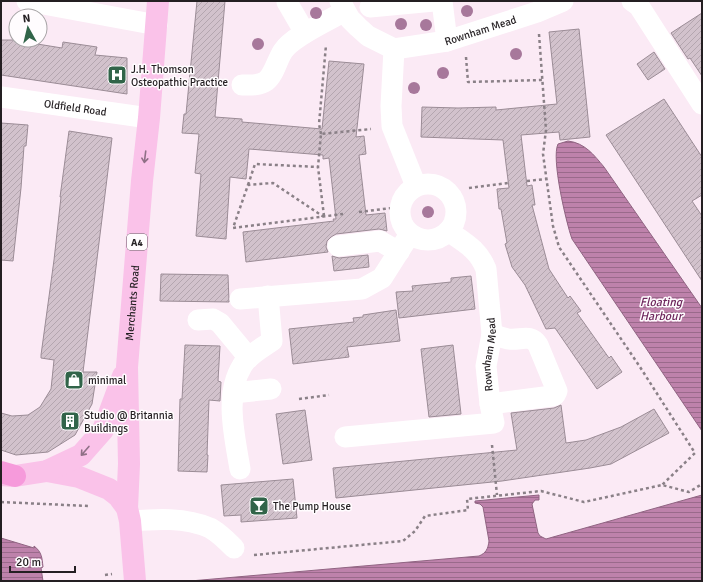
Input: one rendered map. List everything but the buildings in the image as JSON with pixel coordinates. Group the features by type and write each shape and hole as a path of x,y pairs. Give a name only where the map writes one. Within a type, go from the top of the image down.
{"main road":[{"name":"Merchants Road","path":"135,577 128,515 129,464 127,367 158,8"},
{"name":"A4","path":"6,474 47,471 81,455 103,430 127,367"},
{"path":"47,471 79,477 109,489 118,496 128,515"}],"street":[{"path":"27,1 158,8"},
{"path":"370,7 434,1"},
{"path":"442,1 455,39"},
{"name":"Rownham Mead","path":"394,49 455,39 537,12 563,1"},
{"path":"632,1 638,6 702,104"},
{"path":"287,2 312,30"},
{"path":"242,85 261,84 268,79 283,50 312,30 342,6 358,27 368,36 394,49 391,106 392,126 416,186"},
{"name":"Oldfield Road","path":"1,98 149,118"},
{"path":"428,184 438,186 445,190 452,198 455,208 455,217 448,232 439,238 425,240 416,238 403,226 400,216 400,207 404,197 410,190 416,186 428,184"},
{"name":"Rownham Mead","path":"448,232 472,248 483,261 486,269 492,334 486,366 492,413"},
{"path":"240,299 362,289 382,278 410,234"},
{"path":"338,246 380,241 399,252"},
{"path":"240,468 232,412 233,394 242,367 249,358 272,341 268,296"},
{"path":"198,320 213,319 220,324 249,358"},
{"path":"345,437 492,413 555,395 557,392 538,345 534,340 527,338 507,339 492,334"},
{"path":"233,394 271,389"},
{"path":"128,515 190,522 210,528 234,548"}],"path":[{"path":"537,12 546,130 544,154 546,178 553,226 559,247 640,367 695,453 662,485"},
{"path":"312,30 325,39 326,48 319,124 321,134 318,167 324,217"},
{"path":"455,39 468,82 542,80"},
{"path":"321,134 392,126"},
{"path":"318,167 255,164 233,228 343,214"},
{"path":"527,181 546,178"},
{"path":"248,185 272,183 324,217"},
{"path":"469,188 508,183"},
{"path":"360,212 400,207"},
{"path":"299,399 328,395"},
{"path":"492,413 492,448 497,495"},
{"path":"234,548 248,556 403,541 415,531 425,516 468,510 467,499 541,491 584,502 662,485 689,492 702,484"},
{"path":"1,502 92,506"}],"water":[{"name":"Floating Harbour","path":"568,141 584,147 593,154 604,167 702,308 702,431 572,239 563,205 556,162 556,151 558,144"},
{"path":"539,495 539,500 535,500 532,504 538,533 546,539 702,495 702,581 190,581 479,556 486,550 489,541 483,507 480,504 475,503 475,501"},
{"path":"1,538 37,548 42,558 43,567 41,568 43,581 1,581"}],"place":[{"name":"J.H. Thomson Osteopathic Practice","path":"117,75"},
{"name":"minimal","path":"74,380"},
{"name":"Studio @ Britannia Buildings","path":"70,421"},
{"name":"The Pump House","path":"259,506"}]}
